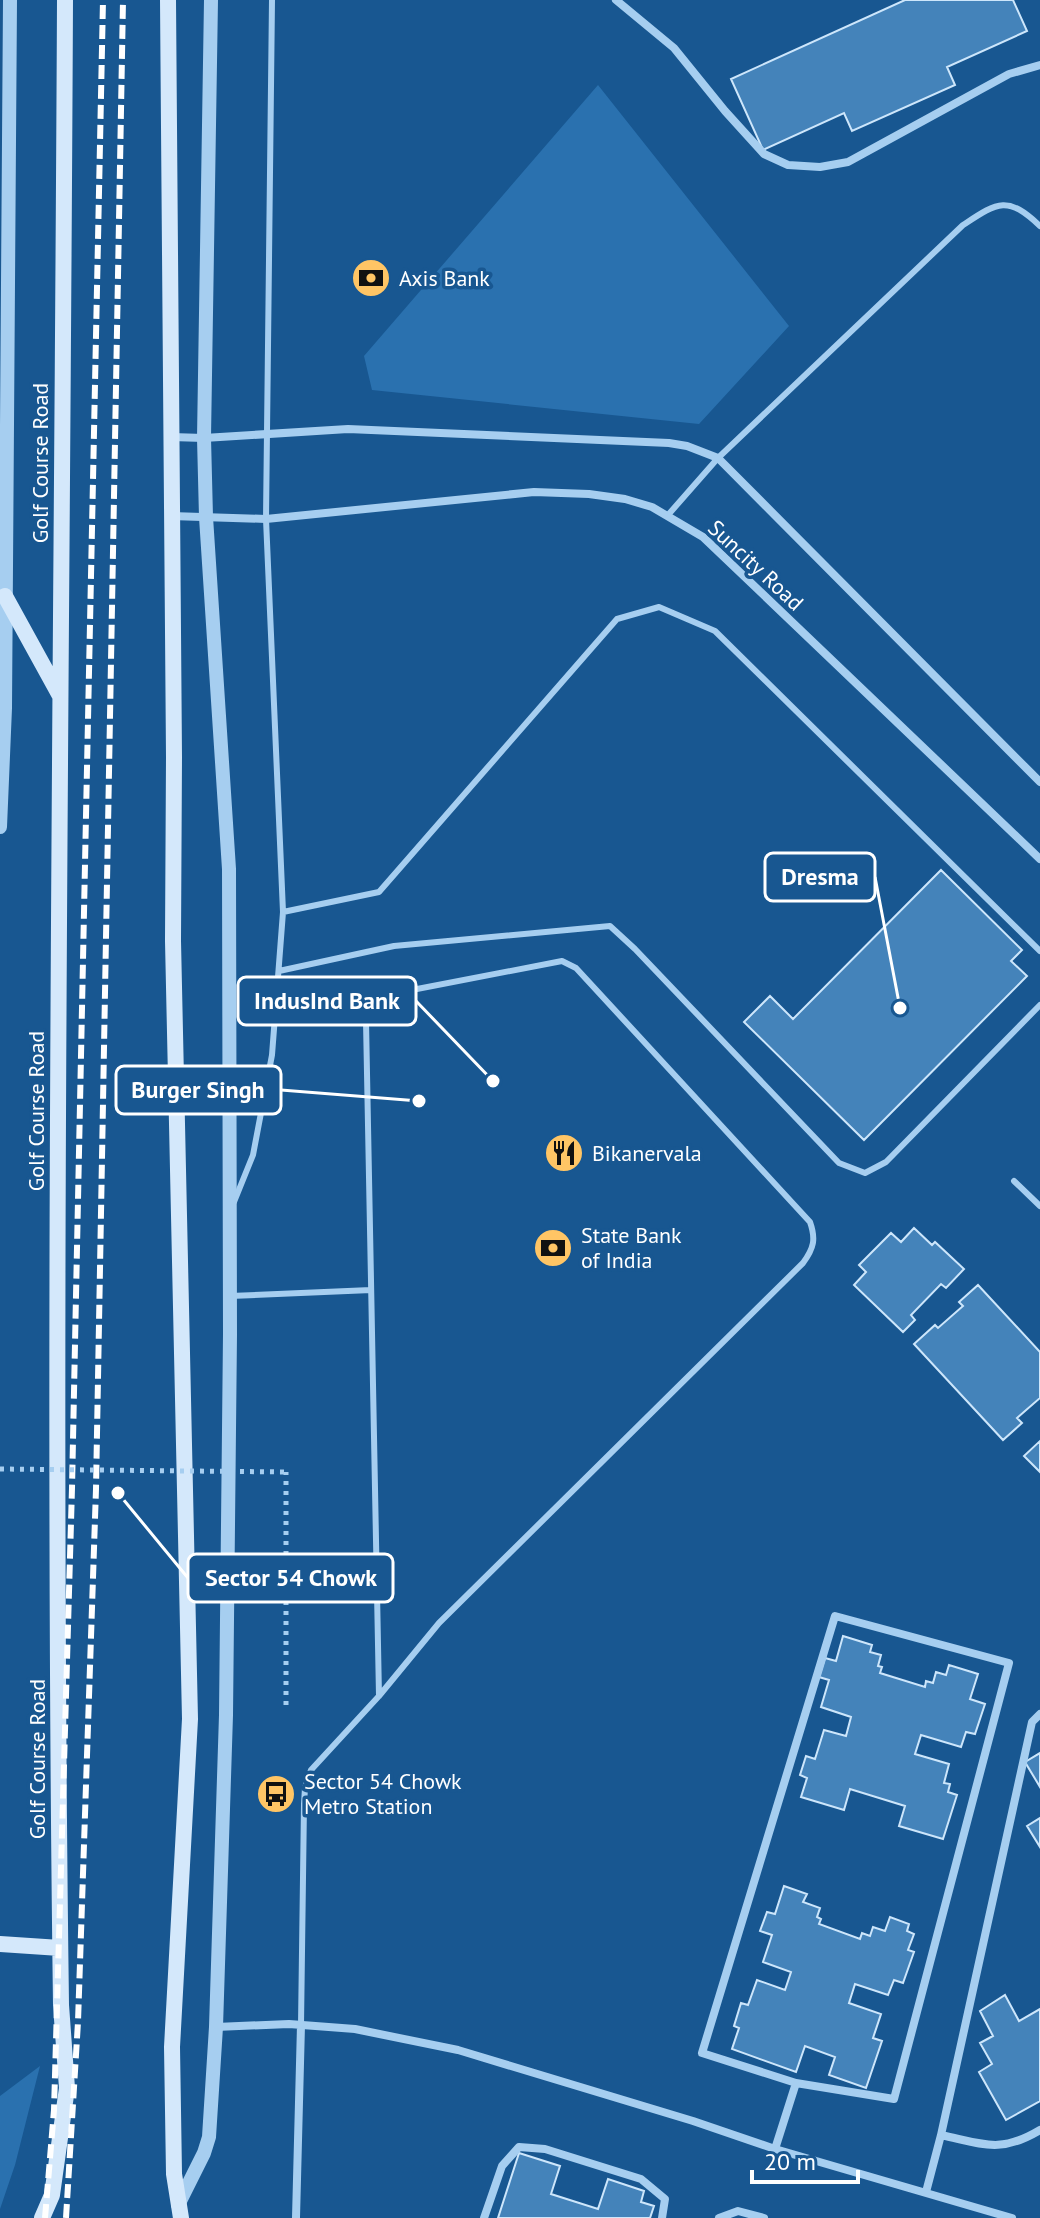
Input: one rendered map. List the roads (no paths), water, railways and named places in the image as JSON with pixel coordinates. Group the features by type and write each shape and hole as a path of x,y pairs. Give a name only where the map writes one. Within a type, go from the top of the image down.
{"main road":[{"name":"Golf Course Road","path":"42,2218 52,2195 67,2088 60,1948 57,1324 65,0"},
{"path":"168,0 173,941 190,1719 172,2047 172,2137 180,2212"},
{"path":"5,596 61,698"},
{"path":"0,1944 60,1948"}],"street":[{"path":"0,827 5,708 10,0"},
{"path":"180,2212 209,2137 216,2027 226,1715 230,1296 229,869 206,517 204,438 211,0"},
{"path":"616,0 674,48 764,154 788,165 820,167 848,162 1009,74 1040,65"},
{"name":"Suncity Road","path":"170,437 204,438 348,429 669,443 687,446 718,458 1040,782"},
{"name":"Suncity Road","path":"171,516 266,519 534,492 589,494 652,507 703,537 1040,859"},
{"path":"835,1616 1009,1663 894,2099 796,2083 702,2053 835,1616"},
{"path":"926,2192 1032,1722 1040,1714"},
{"path":"216,2027 301,2025 355,2029 458,2050 775,2149 1012,2218"},
{"path":"296,2218 301,2025"},
{"path":"775,2149 796,2083"},
{"path":"941,2135 990,2145 1009,2145 1040,2130"},
{"path":"484,2218 502,2166 519,2147 545,2149 641,2179 665,2199 662,2218"},
{"path":"719,2218 738,2211 764,2218"}],"lane":[{"path":"229,1214 253,1155 272,1055 283,912 266,519 272,0"},
{"path":"668,515 718,458 963,225 988,208 1013,205 1040,226"},
{"path":"283,912 379,892 617,619 659,607 715,631 1040,951"},
{"path":"279,971 394,946 610,926 839,1163 865,1173 886,1162 1040,1005"},
{"path":"301,2025 305,1788 311,1770 379,1696 455,1606 803,1263 815,1237 810,1222 799,1210 576,968 562,961 386,995 370,1008 366,1021 379,1696"},
{"path":"1014,1181 1040,1206"},
{"path":"230,1296 371,1290"}],"railway":[{"path":"45,2218 54,2110 72,1488 103,0"},
{"path":"66,2218 78,2022 96,1489 123,0"}],"place":[{"name":"Axis Bank","path":"371,278"},
{"name":"Dresma","path":"900,1008"},
{"name":"IndusInd Bank","path":"493,1081"},
{"name":"Burger Singh","path":"419,1101"},
{"name":"Bikanervala","path":"564,1153"},
{"name":"State Bank of India","path":"553,1248"},
{"name":"Sector 54 Chowk","path":"118,1493"},
{"name":"Sector 54 Chowk Metro Station","path":"276,1794"}]}
